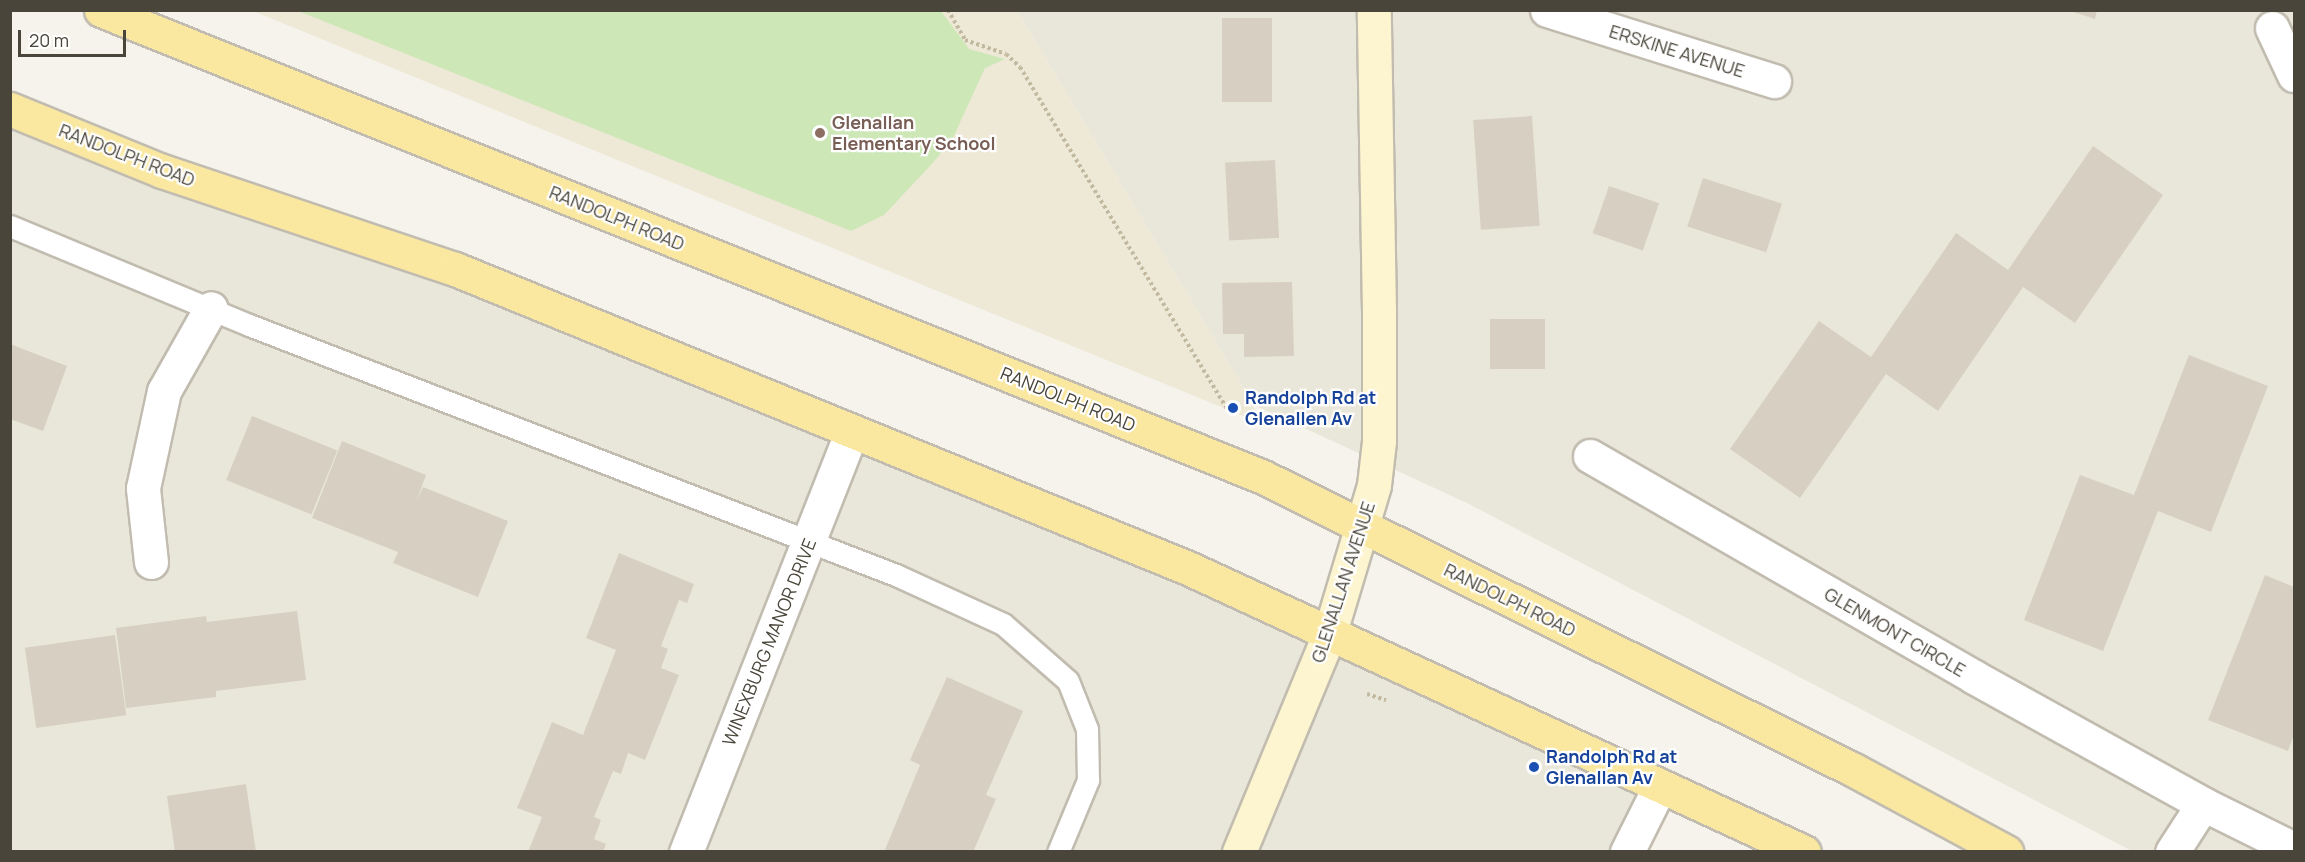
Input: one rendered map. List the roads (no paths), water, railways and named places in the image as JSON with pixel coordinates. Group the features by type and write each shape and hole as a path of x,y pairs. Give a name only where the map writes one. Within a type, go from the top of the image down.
{"main road":[{"name":"RANDOLPH ROAD","path":"101,10 1263,477 1854,770 2006,852"},
{"name":"RANDOLPH ROAD","path":"10,109 162,171 455,269 851,433 1188,568 1804,852"}],"street":[{"name":"GLENALLAN AVENUE","path":"1239,852 1330,632 1364,527 1379,441 1374,10"},
{"name":"ERSKINE AVENUE","path":"1546,10 1774,81"},
{"path":"2272,28 2295,75"},
{"path":"150,562 143,488 164,391 211,308"},
{"name":"WINEXBURG MANOR DRIVE","path":"686,852 851,433"},
{"name":"GLENMONT CIRCLE","path":"1590,456 2203,804 2295,849"},
{"path":"1627,852 1660,786"},
{"path":"2172,852 2203,804"}],"lane":[{"path":"10,226 211,308 896,575 1003,624 1068,681 1088,729 1088,780 1058,852"}],"place":[{"name":"Glenallan Elementary School","path":"820,133"},
{"name":"Randolph Rd at Glenallen Av","path":"1233,408"},
{"name":"Randolph Rd at Glenallan Av","path":"1534,767"}]}
